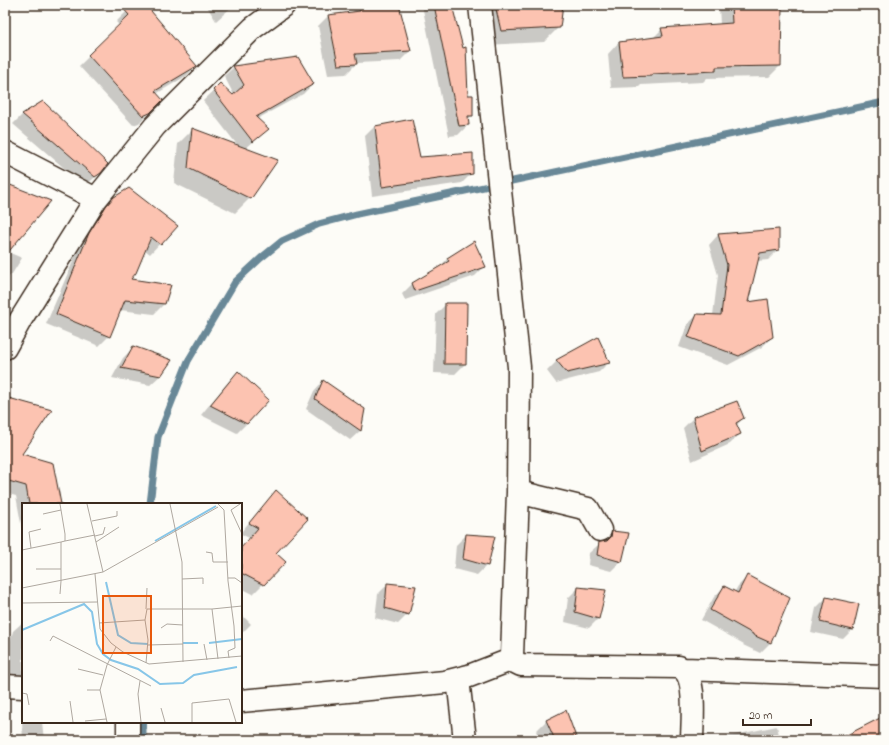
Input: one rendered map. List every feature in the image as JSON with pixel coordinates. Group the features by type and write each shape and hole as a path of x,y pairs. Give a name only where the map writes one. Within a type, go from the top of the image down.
{"street":[{"path":"5,348 21,319 96,199 155,126 253,28 284,5"},
{"path":"480,5 519,367 518,492 513,660 521,665 680,668 884,676"},
{"path":"5,152 96,199"},
{"path":"518,492 588,509 600,530"},
{"path":"242,701 423,685 469,676 513,660"},
{"path":"684,669 692,687 692,740"},
{"path":"458,679 465,740"},
{"path":"5,686 22,687"},
{"path":"128,723 128,740"}],"building":[{"path":"120,5 146,5 197,66 155,91 163,100 150,113 143,116 88,55 129,15"},
{"path":"359,5 399,5 411,51 355,54 357,64 338,65 328,15 360,11"},
{"path":"434,5 452,5 463,48 466,47 468,95 473,95 473,116 468,116 469,125 459,126"},
{"path":"495,5 563,5 560,28 501,31"},
{"path":"731,5 782,5 781,66 716,67 716,71 623,77 619,42 663,36 661,28 732,23"},
{"path":"298,57 314,84 256,117 269,129 253,142 213,90 220,83 233,95 244,85 233,66"},
{"path":"43,101 108,164 101,173 95,177 22,114"},
{"path":"412,119 420,157 473,153 473,174 382,187 375,126"},
{"path":"192,128 278,160 251,199 188,168"},
{"path":"5,183 51,201 5,256"},
{"path":"129,188 178,226 161,245 151,237 136,273 131,279 171,285 165,304 125,300 110,337 56,314 89,233 106,206 114,197"},
{"path":"779,229 779,250 760,253 748,302 768,299 773,337 739,356 688,337 697,314 721,315 727,265 718,234"},
{"path":"474,241 486,267 415,291 412,283 449,261 447,258"},
{"path":"445,303 467,303 466,364 444,364"},
{"path":"598,337 610,363 567,373 556,360"},
{"path":"133,346 172,360 161,376 121,368"},
{"path":"238,371 269,400 247,424 210,405"},
{"path":"323,380 365,409 361,431 315,399"},
{"path":"5,397 52,410 22,454 53,463 61,503 29,503 26,486 5,480"},
{"path":"737,401 744,418 736,423 741,434 702,451 693,417"},
{"path":"276,490 308,519 276,553 286,562 264,585 242,574 242,547 258,528 249,523"},
{"path":"612,531 629,533 622,562 597,555 599,542 607,541 611,537"},
{"path":"466,534 495,536 488,566 463,559"},
{"path":"747,575 790,598 771,643 753,635 710,610 724,586 738,593"},
{"path":"387,583 416,586 409,615 385,608"},
{"path":"578,587 606,590 599,619 575,612"},
{"path":"826,597 859,604 853,630 820,622"},
{"path":"566,710 577,740 555,740 546,720"},
{"path":"884,716 884,740 837,740"}],"waterway":[{"path":"150,503 158,437 188,361 235,282 282,241 319,224 357,214 884,102"},
{"path":"143,723 143,740"}]}
